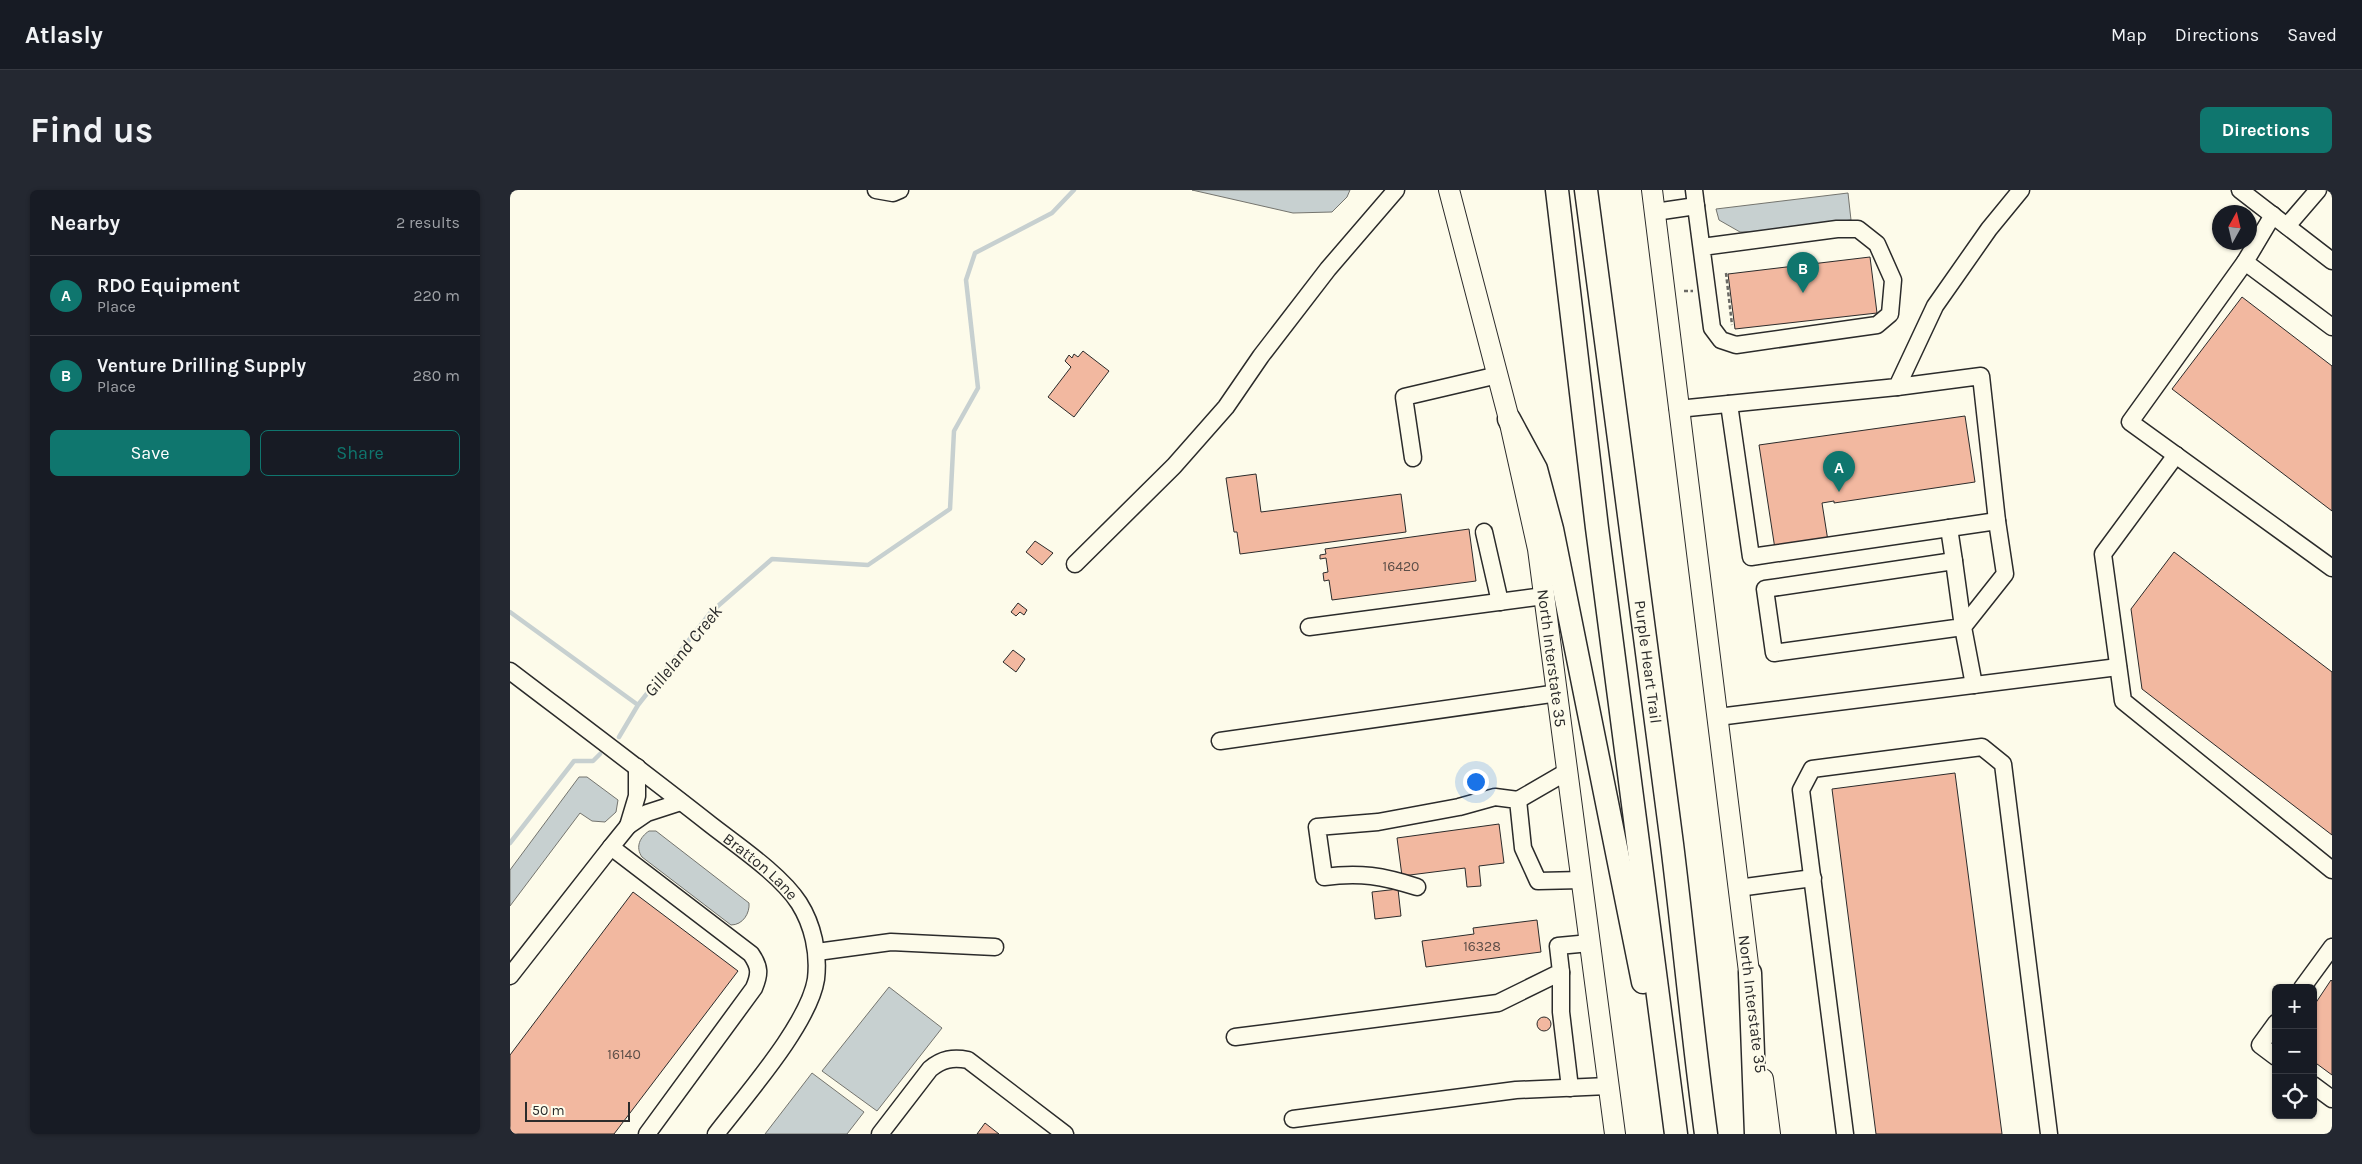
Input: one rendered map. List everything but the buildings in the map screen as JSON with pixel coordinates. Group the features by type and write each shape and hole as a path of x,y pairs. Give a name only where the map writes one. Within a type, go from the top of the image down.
{"highway":[{"path":"1557,190 1613,651 1676,1134"},
{"name":"Purple Heart Trail","path":"1586,190 1618,440 1634,542 1685,947 1694,1043 1706,1134"},
{"path":"1509,419 1536,470 1552,529 1642,981 1667,1057"},
{"path":"1750,973 1756,1134"}],"main road":[{"name":"North Interstate 35","path":"1448,190 1498,375 1538,549 1614,1134"},
{"name":"North Interstate 35","path":"1652,190 1770,1134"}],"street":[{"path":"876,190 893,193 900,190"},
{"path":"1075,564 1174,466 1226,407 1261,356 1328,269 1396,190"},
{"path":"1897,387 1935,306 1989,230 2021,190"},
{"path":"2240,190 2332,260"},
{"path":"2287,226 2318,190"},
{"path":"1655,212 1695,198 1712,328 1720,340 1736,345 1877,325 1890,314 1893,280 1877,244 1858,229 1838,229 1702,248"},
{"path":"2273,215 2246,262 2130,422 2332,568"},
{"path":"2246,262 2332,327"},
{"path":"1413,458 1404,397 1498,375"},
{"path":"1678,409 1897,387 1981,376 1997,521 2005,574 1963,627 1774,653 1765,589 1954,562"},
{"path":"1729,404 1751,557 1997,521"},
{"path":"2176,455 2103,554 2123,701 2332,870"},
{"path":"1949,528 1963,627 1974,685"},
{"path":"1484,532 1500,602"},
{"path":"1309,627 1544,596"},
{"path":"1718,717 2118,667"},
{"name":"Bratton Lane","path":"511,673 637,767 752,857 798,902 810,927 817,952 816,980 808,1005 791,1035 716,1134"},
{"path":"1220,741 1558,694"},
{"path":"1845,1134 1801,790 1812,769 1982,747 2003,764 2049,1134"},
{"path":"628,826 637,796 637,767"},
{"path":"1417,887 1392,879 1353,873 1324,877 1316,828 1378,822 1459,807 1495,797 1518,800 1568,771"},
{"path":"1518,800 1523,848 1538,881 1582,880"},
{"path":"510,976 628,826 647,813 681,802"},
{"path":"611,847 751,954 759,965 754,988 647,1134"},
{"path":"1738,888 1813,878"},
{"path":"817,952 891,942 995,947"},
{"path":"1570,1088 1561,1012 1561,972 1558,946 1590,943"},
{"path":"2305,984 2332,947"},
{"path":"1235,1037 1498,1003 1561,972"},
{"path":"2272,1029 2260,1045 2272,1054"},
{"path":"880,1134 930,1069 938,1063 958,1058 968,1060 1065,1134"},
{"path":"1293,1120 1516,1090 1608,1086"},
{"path":"2317,1088 2332,1099"}],"path":[{"path":"1726,273 1732,326"}],"shaded area":[{"path":"1192,190 1350,190 1347,197 1332,212 1293,213"},
{"path":"1848,193 1851,220 1754,232 1740,232 1719,220 1716,209"},
{"path":"579,777 587,777 618,800 616,812 605,822 592,821 580,813 510,906 510,870"},
{"path":"649,831 656,831 749,903 745,918 739,923 731,925 642,857 639,850 640,842"},
{"path":"889,987 942,1028 877,1111 822,1071"},
{"path":"812,1073 864,1112 847,1134 765,1134"}],"waterway":[{"name":"Gilleland Creek","path":"510,612 638,705 711,612 772,559 868,565 950,509 954,431 978,388 966,280 975,253 1052,213 1074,190"},
{"path":"619,737 638,705"},
{"path":"510,843 574,761 593,761 600,754"}],"place":[{"name":"Venture Drilling Supply","path":"1803,293"},
{"name":"RDO Equipment","path":"1839,492"}]}
